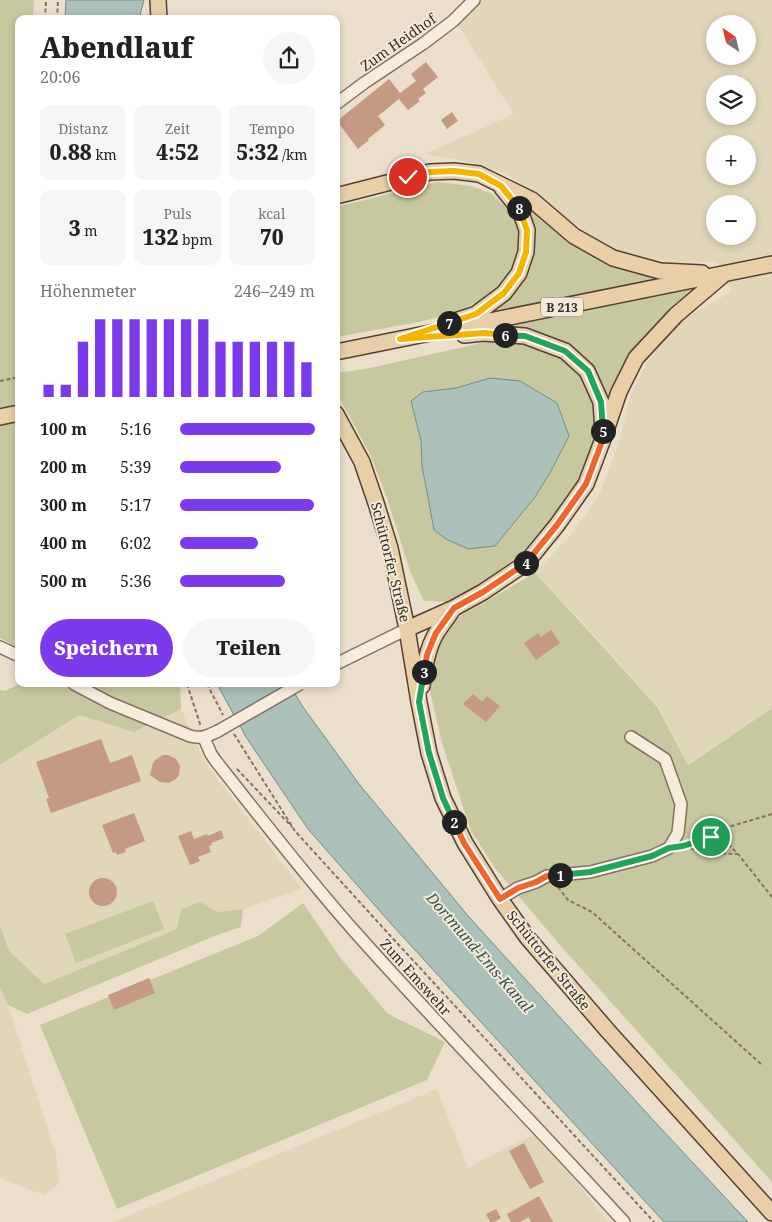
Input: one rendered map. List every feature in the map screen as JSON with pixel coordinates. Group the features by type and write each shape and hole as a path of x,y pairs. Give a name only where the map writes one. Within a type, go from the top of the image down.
{"main road":[{"path":"158,0 159,15"},
{"path":"340,195 422,174 454,171 479,174 532,200 574,236 613,258 660,271 723,275"},
{"path":"400,339 476,314 504,293 519,273 526,252 527,230 520,210 501,186"},
{"name":"B 213","path":"340,351 772,264"},
{"path":"407,629 454,608 483,592 526,563 557,525 586,484 619,392 636,358 676,316 723,275"},
{"path":"400,339 484,333 525,336 565,351 588,371 601,402 603,439"},
{"path":"0,417 15,414"},
{"name":"Schüttorfer Straße","path":"340,421 362,462 390,548 407,629 429,753 443,798 464,843 527,938 772,1213"},
{"path":"419,702 429,649 436,633 454,608"}],"street":[{"name":"Zum Heidhof","path":"340,101 424,43 453,21 474,0"},
{"name":"Schüttorfer Straße","path":"340,662 407,629"},
{"path":"0,647 15,654"},
{"path":"80,687 183,734 197,738 204,738 218,731 295,687"},
{"path":"500,899 518,888 547,876 590,872 652,856 669,848 678,833 681,804 665,759 631,737"},
{"name":"Zum Emswehr","path":"204,738 215,760 310,880 407,990 578,1170 624,1222"}],"path":[{"path":"46,0 46,15"},
{"path":"57,15 58,0"},
{"path":"0,381 15,378"},
{"path":"188,687 204,738"},
{"path":"209,687 226,719"},
{"path":"230,728 295,830"},
{"path":"236,768 654,1222"},
{"path":"669,848 683,846 711,837 725,828 772,814"},
{"path":"711,837 723,839 738,854 772,897"},
{"path":"683,846 706,853 738,854"},
{"path":"547,876 568,900 592,912 762,1064"}],"shaded area":[{"path":"469,0 772,0 772,708 688,764 659,708 586,626 535,573 571,535 600,493 618,445 631,395 647,362 682,319 731,292 717,262 661,262 615,251 506,174 464,161 425,154 514,114 458,25 455,10"},
{"path":"181,709 204,761 302,889 243,909 218,912 200,902 181,909 177,929 43,984 9,951 0,926 0,765 79,715 134,732"},
{"path":"0,988 8,1005 55,1151 60,1183 44,1195 0,1178"},
{"path":"437,1089 468,1167 538,1133 608,1222 113,1222"}],"green space":[{"path":"0,0 34,0 33,15 15,15 15,646 0,638"},
{"path":"437,182 471,186 491,193 514,215 520,241 515,262 503,282 478,302 448,315 340,336 340,206"},
{"path":"522,201 565,238 608,265 643,274 671,278 482,317 510,296 525,278 535,233"},
{"path":"722,275 636,358 603,438 601,402 565,351 483,333 401,339"},
{"path":"486,342 521,342 560,355 582,373 594,399 596,434 580,477 553,521 522,553 484,583 446,602 424,601 410,571 387,498 370,454 340,399 340,372 365,369","holes":["490,378 422,466 421,441 411,401 423,392 456,388"]},
{"path":"535,573 658,708 688,765 772,708 772,1182 559,944 495,868 471,831 442,743 427,678 443,634 451,624 462,615"},
{"path":"15,686 180,687 181,709 134,732 79,715 0,765 0,690 5,691"},
{"path":"153,901 164,929 76,963 65,934"},
{"path":"200,902 218,912 243,909 241,927 217,935 27,1014 8,1005 0,988 0,926 9,951 44,984 177,929 181,909"},
{"path":"303,903 339,956 388,1014 445,1042 427,1080 117,1209 40,1025 258,936"}],"water":[{"path":"66,0 144,0 140,15 65,15"},
{"path":"490,378 520,381 557,403 569,436 535,497 495,546 468,549 446,539 434,530 422,466 421,441 411,401 423,392 456,388"},
{"name":"Dortmund-Ems-Kanal","path":"219,687 291,687 303,707 359,784 469,917 748,1222 664,1222 393,926 308,829 246,737"}],"building":[{"path":"426,62 438,77 423,89 426,93 418,99 420,101 408,110 399,99 378,116 385,125 358,149 340,125 340,119 389,79 400,93 416,81 411,74"},
{"path":"452,112 458,121 447,129 441,120"},
{"path":"551,630 560,643 536,660 524,643 538,633 541,637"},
{"path":"473,694 482,702 487,696 500,706 486,722 463,704"},
{"path":"101,739 110,763 132,755 141,781 51,813 46,799 49,798 36,762"},
{"path":"163,755 176,759 180,766 179,775 169,783 160,782 150,775 153,763"},
{"path":"134,813 145,841 125,849 126,852 117,855 116,852 113,853 102,825"},
{"path":"221,830 224,838 211,843 212,845 209,846 211,852 198,857 200,861 190,865 178,836 191,831 194,839 207,834 208,836"},
{"path":"103,878 113,882 117,892 113,902 103,906 93,902 89,892 93,882"},
{"path":"149,978 155,993 114,1010 108,995"},
{"path":"524,1143 544,1182 530,1189 509,1151"},
{"path":"539,1196 553,1222 531,1222 529,1217 520,1222 511,1222 507,1214"},
{"path":"496,1209 501,1218 490,1222 486,1214"}],"route":[{"path":"408,177 430,172 454,171 479,174 501,186 520,210 527,230 526,252 519,273 504,293 476,314 400,339 484,333 525,336 565,351 588,371 601,402 603,439 586,484 557,525 526,563 483,592 454,608 436,633 429,649 419,702 429,753 443,798 464,843 500,899 518,888 547,876 590,872 652,856 669,848 683,846 711,837"}]}
